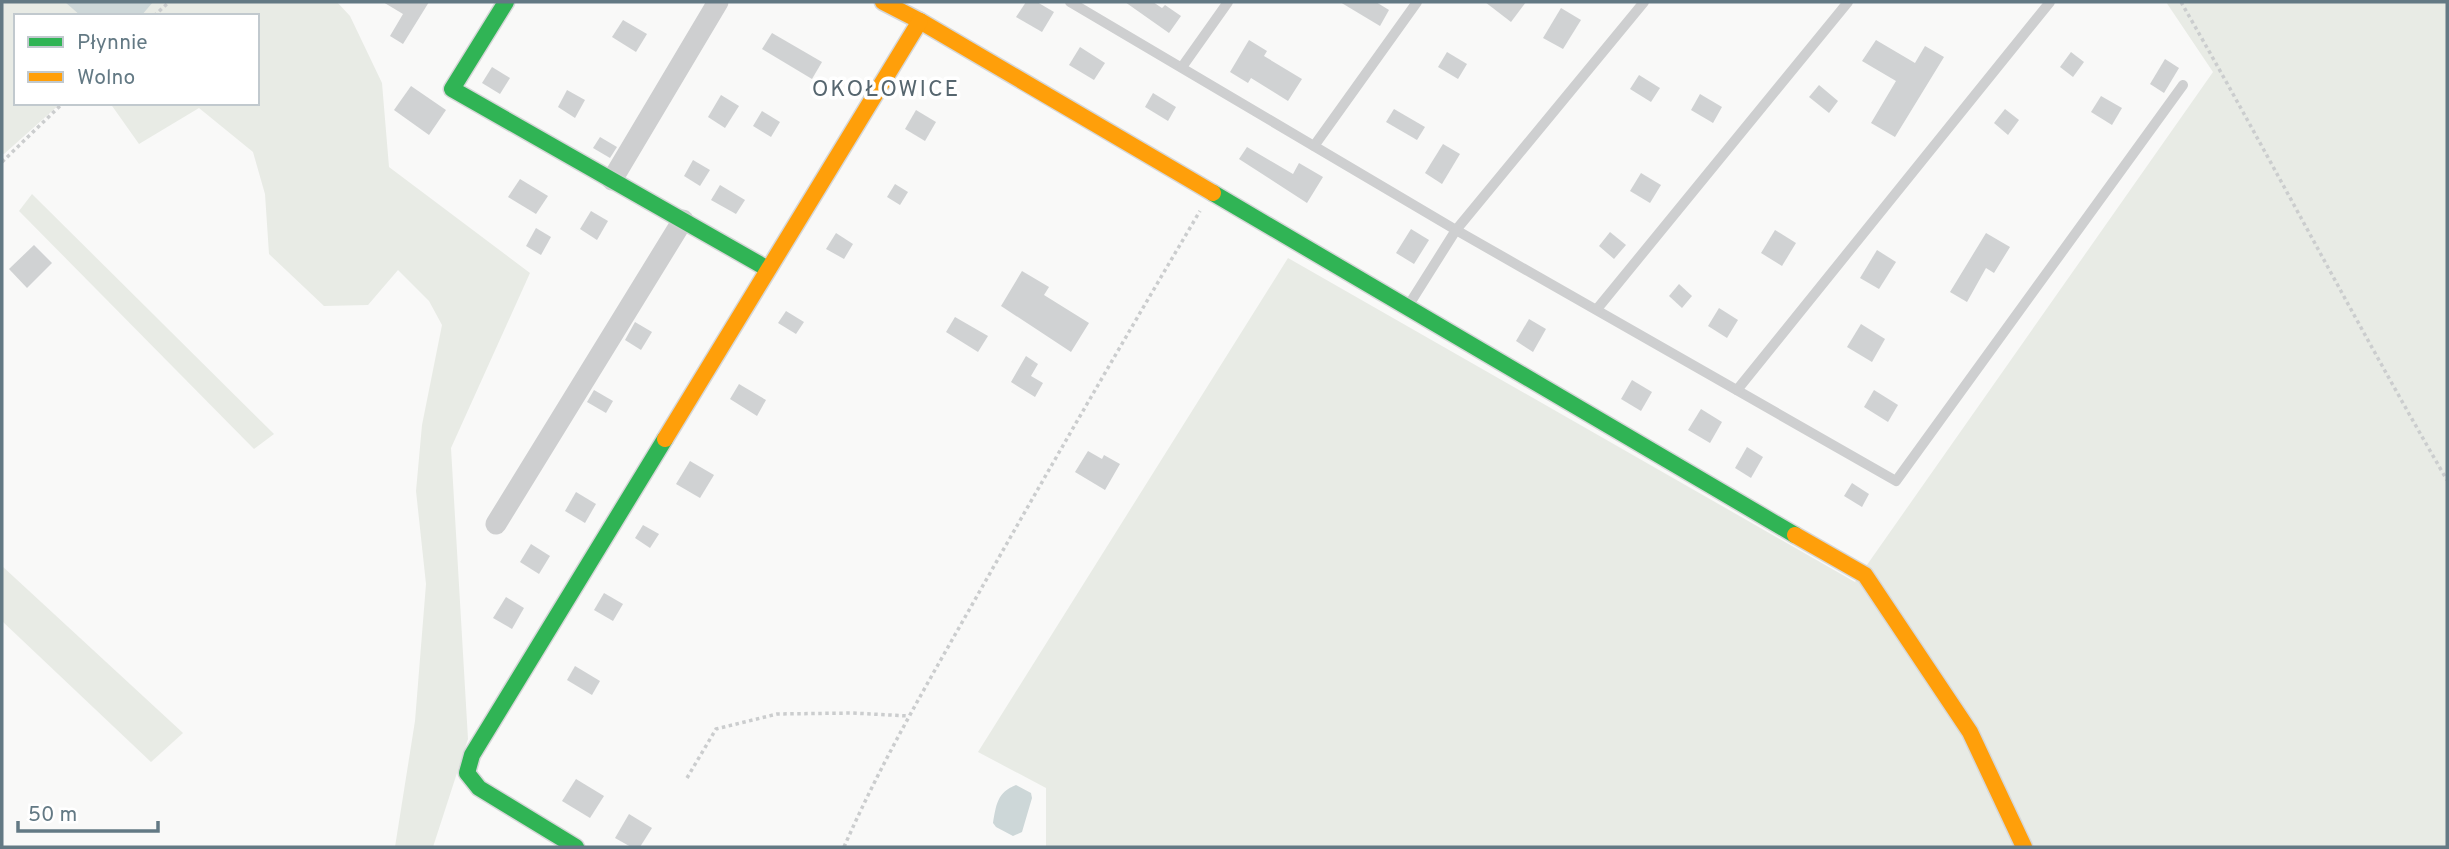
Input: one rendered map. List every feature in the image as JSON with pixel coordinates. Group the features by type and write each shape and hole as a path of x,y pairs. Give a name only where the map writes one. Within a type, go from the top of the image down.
{"street":[{"path":"506,2 453,89 768,269"},
{"path":"612,180 718,2"},
{"path":"883,2 920,21 1700,481 1865,575 1970,732 2024,847"},
{"path":"576,847 479,788 467,773 472,755 920,21"},
{"path":"496,524 683,220"}],"lane":[{"path":"1070,2 1456,230 1896,481 2183,85"},
{"path":"1182,67 1228,2"},
{"path":"1314,146 1416,2"},
{"path":"1597,309 1848,2"},
{"path":"1737,390 2050,2"},
{"path":"1408,307 1456,230 1641,3"}],"path":[{"path":"2181,2 2256,132 2390,383 2447,480"},
{"path":"2,162 61,105"},
{"path":"844,847 909,716 1088,401 1211,193"},
{"path":"687,778 716,729 777,713 909,716"}],"shaded area":[{"path":"2,2 337,2 350,16 382,83 389,167 530,273 451,448 468,739 433,847 395,847 415,721 426,584 416,491 422,425 442,325 429,301 398,270 368,305 324,306 269,254 265,194 253,152 199,108 139,144 111,105 259,105 259,14 14,14 14,105 59,105 2,153"},
{"path":"65,2 153,2 143,14 79,14"},
{"path":"2166,2 2447,2 2447,847 1046,847 1046,788 978,752 1288,258 1855,582 2213,72"},
{"path":"32,194 274,434 254,449 19,211"},
{"path":"2,566 183,733 151,762 2,621"},
{"path":"1016,785 1031,793 1032,798 1022,832 1013,836 993,823 1001,796"}],"building":[{"path":"383,2 429,2 403,44 390,36 403,14"},
{"path":"1026,2 1037,2 1054,12 1042,32 1016,17"},
{"path":"1125,2 1153,2 1162,8 1165,5 1181,16 1169,33"},
{"path":"1340,2 1376,2 1389,10 1380,26"},
{"path":"1485,2 1526,2 1511,22"},
{"path":"1561,8 1581,20 1563,49 1543,38"},
{"path":"623,20 647,34 636,52 612,37"},
{"path":"772,33 822,62 812,79 762,49"},
{"path":"1249,40 1267,51 1264,56 1302,79 1288,101 1251,78 1248,83 1230,72"},
{"path":"1876,40 1915,63 1925,46 1944,57 1895,137 1871,123 1896,81 1862,61"},
{"path":"1080,47 1105,63 1094,80 1069,65"},
{"path":"1447,52 1467,64 1458,79 1438,67"},
{"path":"2071,52 2084,62 2073,77 2060,67"},
{"path":"2165,59 2179,68 2164,93 2150,84"},
{"path":"492,67 510,78 500,94 482,83"},
{"path":"1639,75 1660,88 1651,102 1630,89"},
{"path":"1819,85 1838,101 1829,113 1809,97"},
{"path":"411,86 446,110 429,135 394,110"},
{"path":"567,90 585,100 575,118 558,107"},
{"path":"1153,93 1176,107 1168,121 1145,107"},
{"path":"1700,94 1722,107 1713,123 1691,110"},
{"path":"721,95 739,106 725,128 708,117"},
{"path":"2101,96 2122,108 2112,125 2091,112"},
{"path":"1394,109 1425,127 1417,140 1386,122"},
{"path":"2005,109 2019,120 2008,135 1994,123"},
{"path":"916,110 936,122 925,141 905,129"},
{"path":"762,111 780,122 771,137 753,126"},
{"path":"600,137 617,147 610,158 593,148"},
{"path":"1443,144 1460,154 1442,184 1425,173"},
{"path":"1247,147 1293,174 1299,163 1323,177 1307,203 1239,159"},
{"path":"693,160 710,170 700,186 684,176"},
{"path":"1641,173 1661,185 1650,203 1630,191"},
{"path":"520,179 548,196 536,214 508,197"},
{"path":"895,184 908,192 900,205 887,197"},
{"path":"720,185 745,200 736,214 711,200"},
{"path":"591,211 608,221 597,240 580,229"},
{"path":"536,228 551,237 541,255 526,246"},
{"path":"1411,229 1429,240 1414,264 1396,253"},
{"path":"1775,230 1796,243 1782,266 1761,253"},
{"path":"1610,232 1626,245 1614,259 1599,246"},
{"path":"836,233 853,244 844,259 826,249"},
{"path":"1986,233 2010,247 1994,273 1986,268 1967,302 1950,292"},
{"path":"34,245 52,263 27,288 9,269"},
{"path":"1877,250 1896,262 1879,289 1860,278"},
{"path":"1022,271 1049,287 1044,295 1089,323 1071,352 1001,306"},
{"path":"1679,284 1692,296 1682,308 1669,296"},
{"path":"1719,308 1738,320 1727,338 1708,326"},
{"path":"786,311 804,322 796,334 778,323"},
{"path":"955,317 988,336 978,352 946,332"},
{"path":"1529,319 1546,329 1533,352 1516,341"},
{"path":"635,322 652,332 641,350 625,340"},
{"path":"1861,324 1885,339 1872,362 1847,347"},
{"path":"1026,356 1038,364 1031,376 1043,383 1035,397 1011,382"},
{"path":"1632,380 1652,392 1641,411 1621,399"},
{"path":"739,384 766,400 757,416 730,399"},
{"path":"594,390 613,401 606,413 587,402"},
{"path":"1874,390 1898,405 1888,422 1864,407"},
{"path":"1701,409 1722,422 1710,443 1688,430"},
{"path":"1747,447 1763,457 1751,478 1735,468"},
{"path":"1088,451 1102,459 1104,455 1120,464 1105,490 1075,472"},
{"path":"690,461 714,475 700,498 676,484"},
{"path":"1852,483 1869,494 1862,507 1844,496"},
{"path":"576,492 596,504 585,523 565,511"},
{"path":"643,525 659,534 650,548 635,538"},
{"path":"531,544 550,556 539,574 520,562"},
{"path":"604,593 623,604 613,621 594,610"},
{"path":"506,597 524,608 512,629 493,618"},
{"path":"575,666 600,681 592,695 567,680"},
{"path":"576,779 604,796 590,818 562,801"},
{"path":"629,814 652,828 640,847 631,847 615,838"}],"traffic: fast":[{"path":"506,2 452,89 768,269"},
{"path":"1213,193 1795,535"},
{"path":"576,847 479,788 467,773 472,755 665,439"}],"traffic: slow":[{"path":"883,2 1213,193"},
{"path":"665,439 920,21"},
{"path":"1795,535 1865,575 1970,732 2024,847"}],"district":[{"name":"OKOŁOWICE","path":"886,88"}]}
